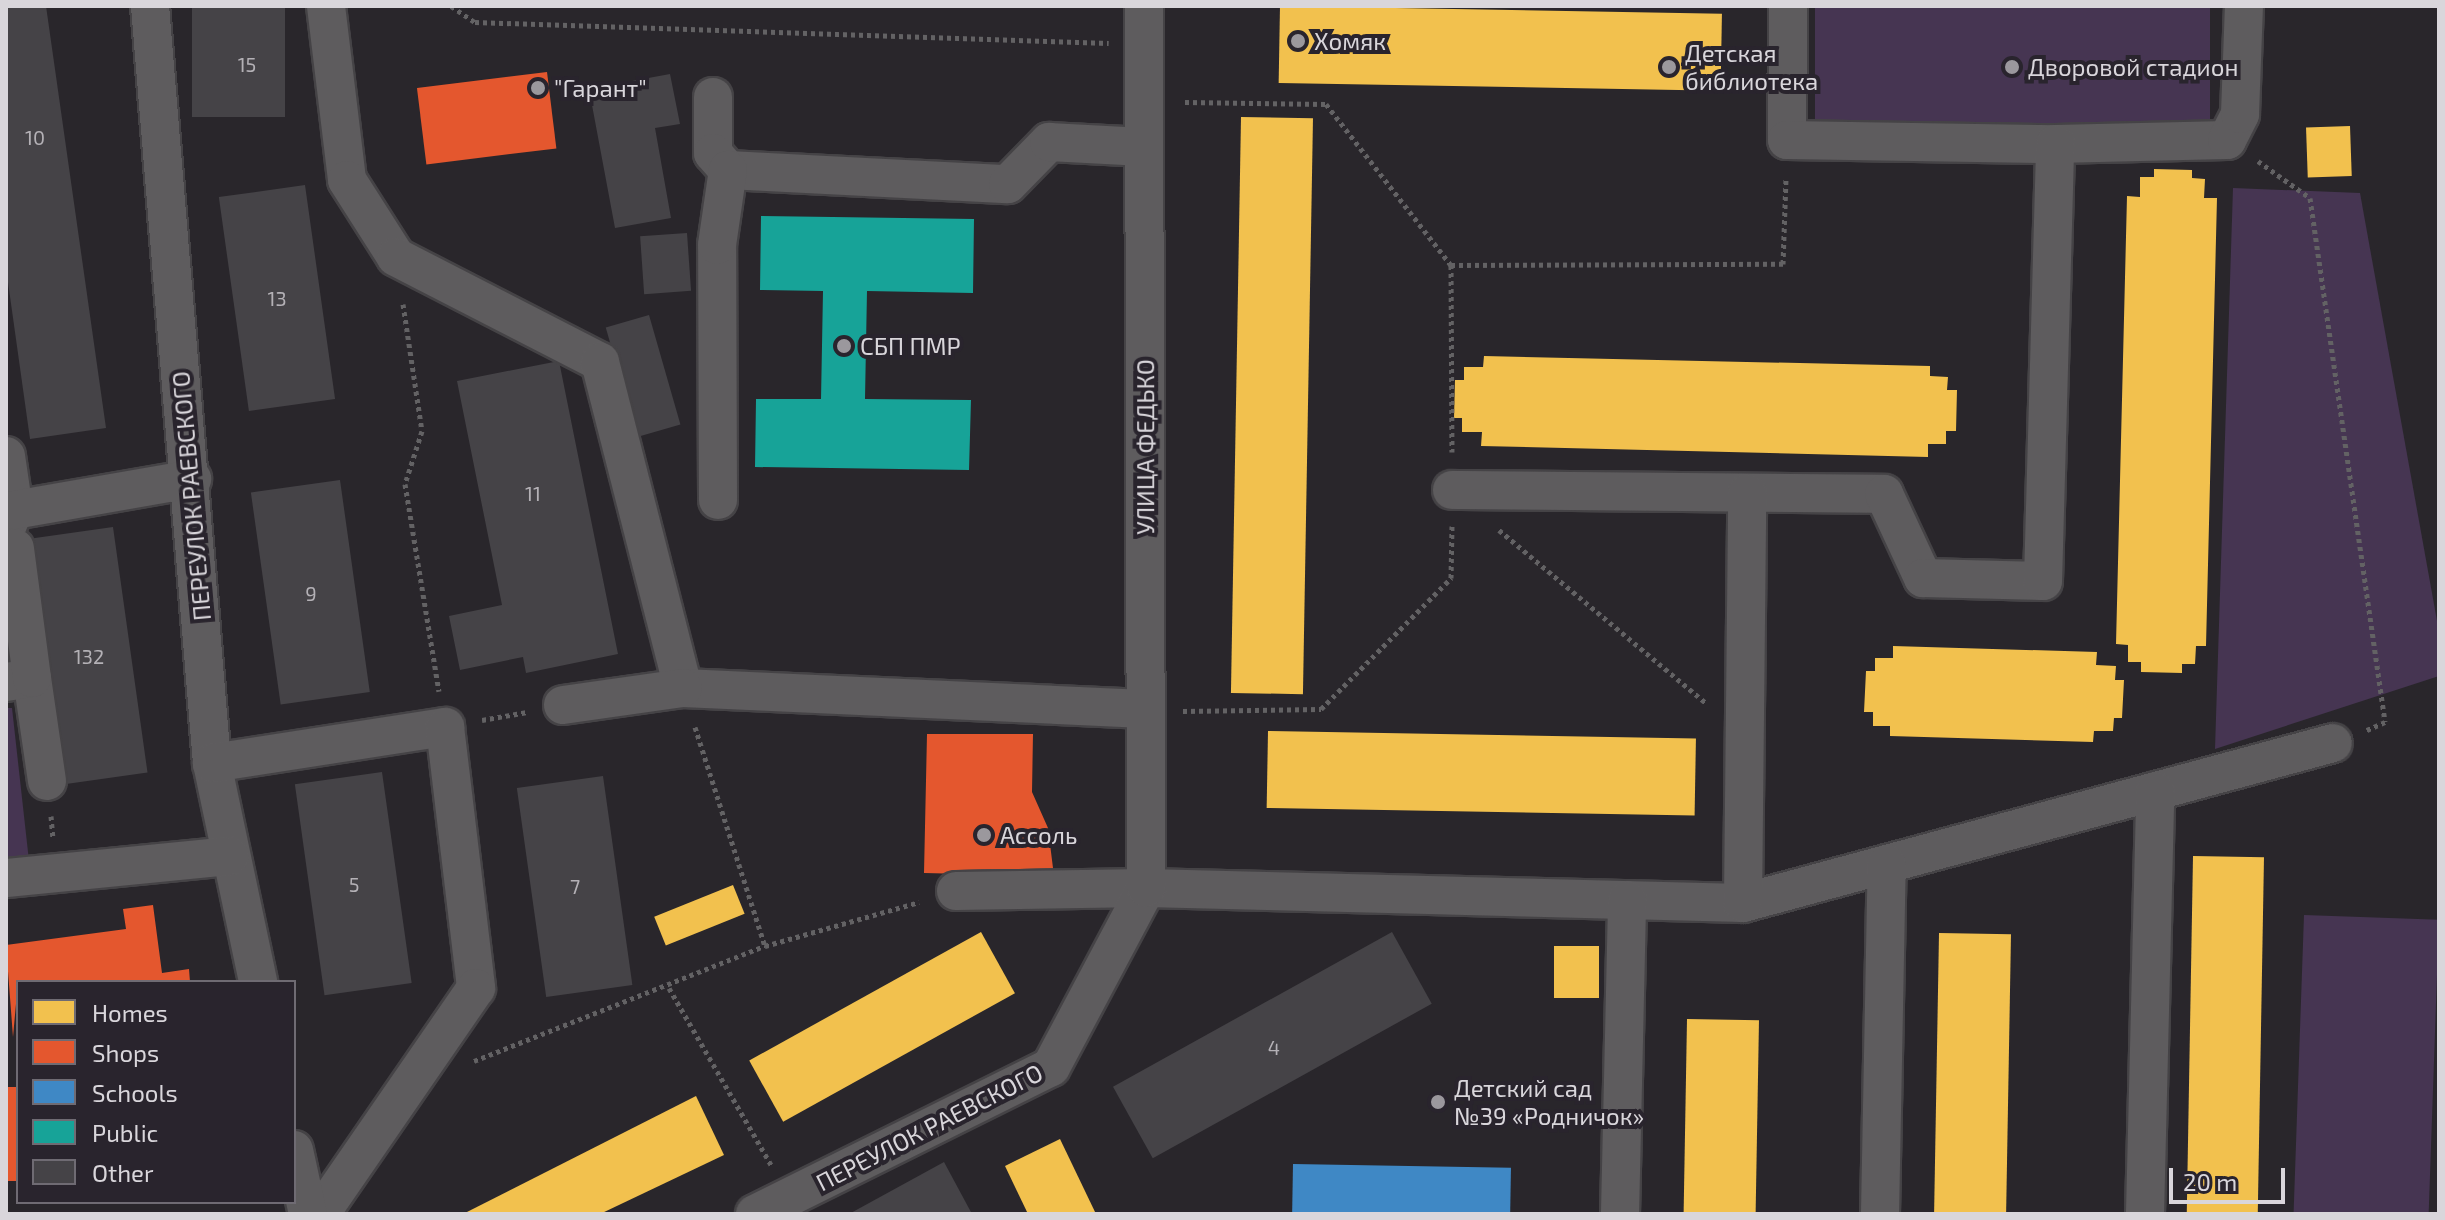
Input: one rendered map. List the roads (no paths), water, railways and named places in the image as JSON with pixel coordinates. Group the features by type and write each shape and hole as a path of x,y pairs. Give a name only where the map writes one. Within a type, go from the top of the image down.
{"street":[{"name":"ПЕРЕУЛОК РАЕВСКОГО","path":"150,6 192,479 212,763 258,980"},
{"path":"326,6 347,180 396,257 600,362 683,688"},
{"name":"УЛИЦА ФЕДЬКО","path":"1144,6 1146,888"},
{"path":"1788,6 1787,140 2055,144 2227,140 2240,114 2244,6"},
{"path":"713,97 713,153 728,170 1008,184 1049,142 1144,147"},
{"path":"1452,490 1884,494 1923,578 2043,581 2055,144"},
{"path":"718,500 717,245 728,170"},
{"path":"6,456 19,680 47,781"},
{"path":"12,529 192,479"},
{"path":"1743,903 1747,493"},
{"path":"563,705 683,688 1145,709"},
{"path":"212,763 445,727 476,988 320,1214"},
{"path":"956,891 1146,888 1743,903 2333,743"},
{"path":"2145,1214 2155,791"},
{"path":"6,878 230,856"},
{"path":"1880,1214 1887,864"},
{"name":"ПЕРЕУЛОК РАЕВСКОГО","path":"755,1214 1051,1067 1146,888"},
{"path":"1620,1214 1627,900"},
{"path":"296,1159 308,1214"}],"place":[{"name":"Хомяк","path":"1298,41"},
{"name":"Детская библиотека","path":"1669,67"},
{"name":"Дворовой стадион","path":"2012,67"},
{"name":"\"Гарант\"","path":"538,88"},
{"name":"СБП ПМР","path":"844,346"},
{"name":"Ассоль","path":"984,835"},
{"name":"Детский сад №39 «Родничок»","path":"1438,1102"}]}
